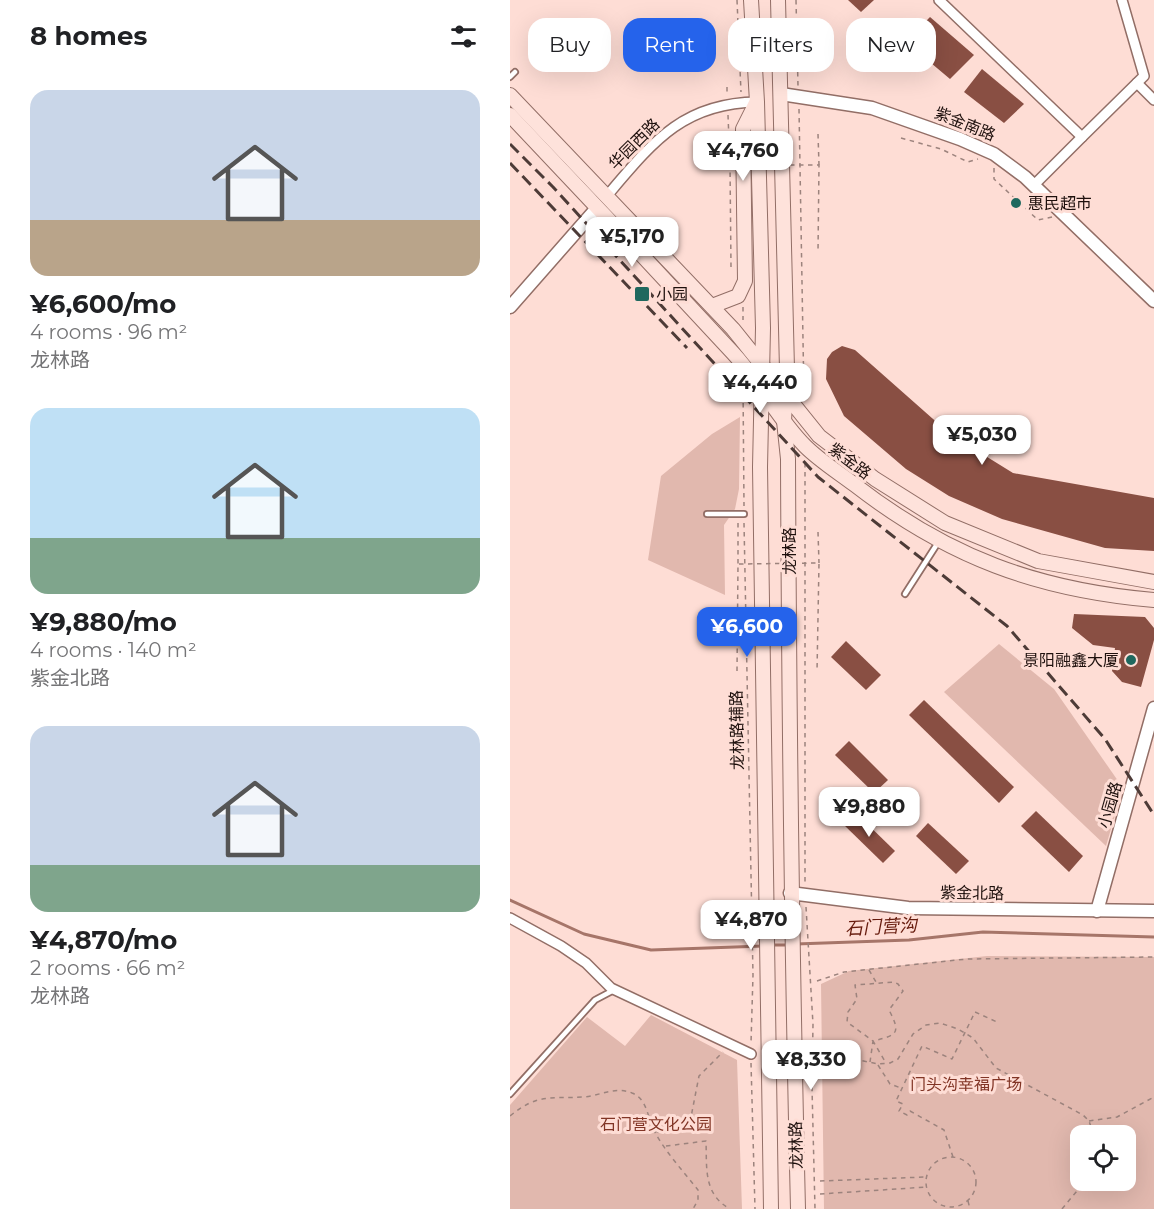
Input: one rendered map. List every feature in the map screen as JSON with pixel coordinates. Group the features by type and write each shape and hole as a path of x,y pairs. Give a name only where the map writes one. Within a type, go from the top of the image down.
{"main road":[{"name":"龙林路","path":"751,0 757,102 763,363 760,466 771,1209"},
{"name":"龙林路","path":"778,0 787,393 784,421 788,471 790,893 801,973 798,1209"},
{"name":"紫金路","path":"510,95 712,306 763,363 819,436 875,479 945,523 1038,561 1154,582"},
{"path":"712,306 738,296 745,281 743,129 757,102"},
{"name":"紫金路","path":"510,115 743,363 784,421 805,446 898,516 939,541 1037,582 1113,597 1154,600"}],"street":[{"path":"939,0 1082,137"},
{"path":"1034,185 1144,76 1122,0"},
{"path":"1137,83 1154,100"},
{"name":"紫金南路","path":"781,94 872,108 943,132 994,154 1034,185 1154,301"},
{"name":"华园西路","path":"606,197 651,147 675,126 712,106 757,102"},
{"path":"510,307 597,208"},
{"name":"小园路","path":"1097,911 1154,708"},
{"name":"紫金北路","path":"790,893 908,908 1154,911"},
{"path":"510,918 561,946 586,963 615,990 751,1054"}],"lane":[{"path":"510,77 515,72"},
{"path":"706,514 744,514"},
{"path":"905,594 939,541"},
{"path":"510,1094 595,1000 615,990"}],"path":[{"path":"796,0 805,417"},
{"path":"729,134 730,267"},
{"path":"818,134 818,252"},
{"path":"901,138 940,149 968,162 994,154 994,179 1038,220 1064,214"},
{"path":"730,165 819,165"},
{"name":"龙林路辅路","path":"743,376 753,975 751,1054"},
{"name":"龙林路","path":"805,446 805,894 807,925 801,973 813,1024 814,1209"},
{"path":"737,671 738,531"},
{"path":"817,672 818,531"},
{"path":"738,564 819,562"},
{"path":"817,981 844,972 981,958 1154,957"},
{"path":"869,969 876,983"},
{"path":"873,1041 893,1035 897,1031 898,1026 889,1010 903,991 898,984 855,985 857,999 846,1018 850,1026 873,1041 886,1064"},
{"path":"953,1157 944,1130 910,1111 907,1115 899,1111 903,1104 897,1101 922,1046 952,1059 975,1012 997,1022"},
{"path":"818,1057 840,1056 886,1064 898,1059 913,1034 926,1025 940,1023 966,1033 983,1048 996,1068 1083,1115 1090,1125"},
{"path":"870,1063 873,1041"},
{"path":"654,1130 661,1133 674,1131 682,1126 691,1117 697,1082 706,1065 727,1050 741,1049"},
{"path":"751,1054 755,1209"},
{"path":"878,1064 890,1084 902,1089"},
{"path":"510,1116 545,1097 581,1097 606,1091 626,1091 641,1099 654,1130 698,1191 698,1200 693,1209"},
{"path":"1089,1121 1118,1117 1154,1097"},
{"path":"666,1146 706,1141 706,1175 711,1192 730,1209"},
{"path":"953,1157 968,1164 973,1171 975,1186 967,1200 953,1207 944,1208 931,1197 926,1177 937,1161 953,1157"},
{"path":"820,1181 926,1177"},
{"path":"820,1194 927,1187"},
{"path":"1062,1209 1077,1191"},
{"path":"967,1200 970,1209"}],"green space":[{"path":"740,417 739,489 735,509 724,525 725,595 648,560 661,476 712,434"},
{"path":"999,644 1054,689 1123,788 1106,846 944,692"},
{"name":"门头沟幸福广场","path":"987,956 1154,957 1154,1209 824,1209 821,984 849,971"},
{"name":"石门营文化公园","path":"651,1015 737,1060 742,1209 510,1209 510,1105 587,1017 625,1046"}],"building":[{"path":"848,0 874,0 861,12"},
{"path":"936,22 974,55 950,79 936,67"},
{"path":"982,69 1024,104 1004,123 964,92"},
{"path":"842,346 855,350 950,434 1013,473 1154,498 1154,551 1105,548 1002,519 949,496 906,469 844,416 826,379 827,359 832,352"},
{"name":"景阳融鑫大厦","path":"1074,614 1145,617 1154,628 1154,640 1141,687 1122,682 1112,671 1115,648 1093,645 1072,628"},
{"path":"846,641 881,675 866,690 831,657"},
{"path":"924,700 1014,787 999,803 909,715"},
{"path":"849,741 888,780 874,793 835,755"},
{"path":"1036,811 1083,856 1069,872 1021,826"},
{"path":"855,812 895,851 883,863 843,824"},
{"path":"928,823 969,861 956,874 916,836"}],"waterway":[{"name":"石门营沟","path":"510,900 584,934 651,950 763,946"},
{"name":"石门营沟","path":"796,944 909,940 983,932 1154,937"},
{"name":"石门营沟","path":"772,945 790,945"}],"railway":[{"path":"510,144 553,187 818,477 1007,626 1105,739 1154,815"},
{"path":"510,163 687,348"}],"place":[{"name":"惠民超市","path":"1016,203"},
{"name":"小园","path":"642,294"},
{"name":"景阳融鑫大厦","path":"1131,660"}]}
